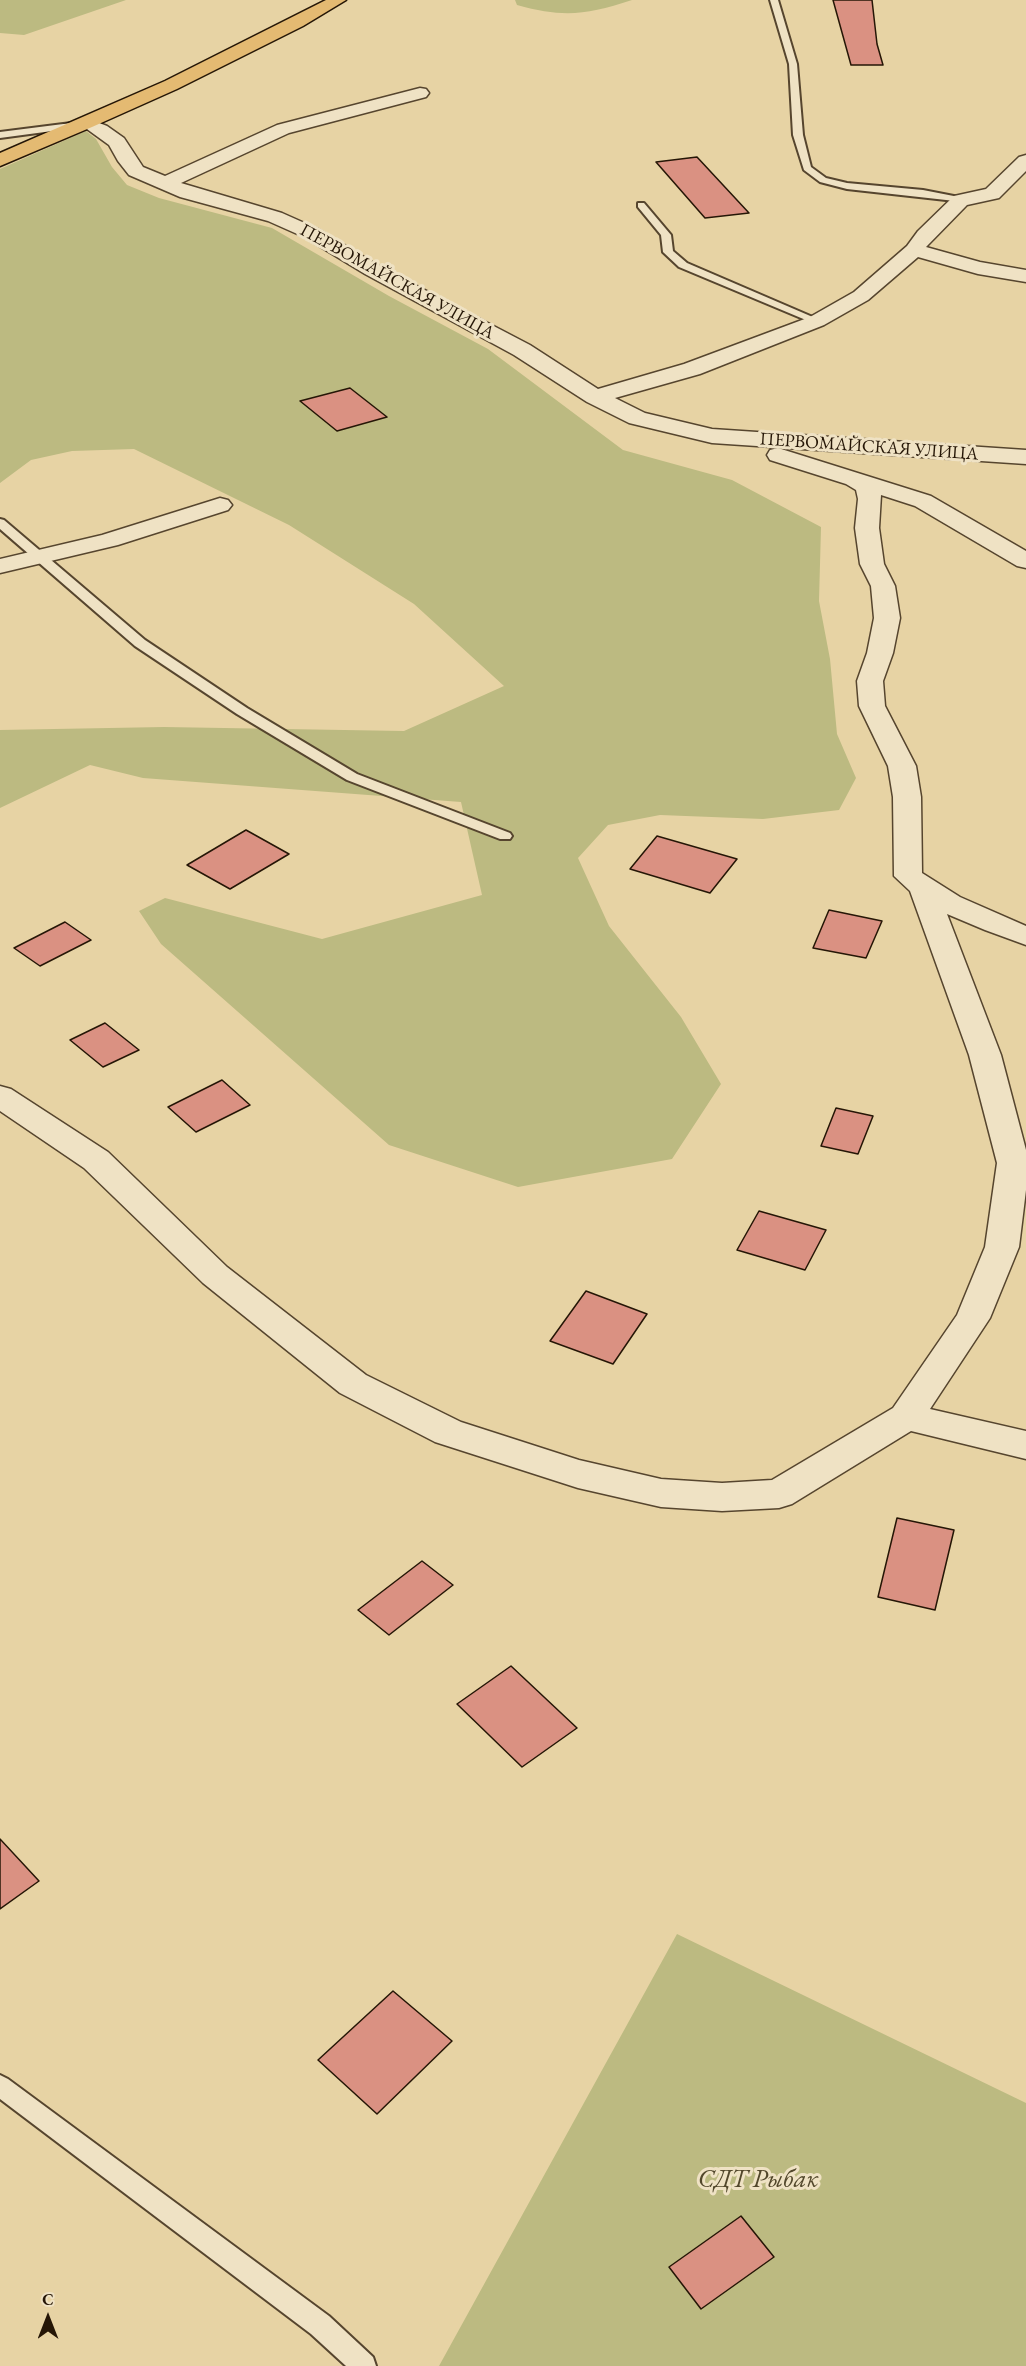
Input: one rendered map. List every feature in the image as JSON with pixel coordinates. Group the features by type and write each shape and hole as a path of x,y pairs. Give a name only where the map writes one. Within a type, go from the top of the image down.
{"main road":[{"path":"0,160 89,124 231,56 338,0"}],"street":[{"path":"164,184 283,129 420,93"},
{"name":"ПЕРВОМАЙСКАЯ УЛИЦА","path":"89,124 117,142 127,161 136,171 164,184 275,217 311,233 372,270 522,350 595,396 637,418 712,436 848,476 923,501 1026,561"},
{"path":"595,396 692,369 817,321 861,296 914,250 925,235 961,200 992,194 1026,161"},
{"path":"914,250 978,268 1026,276"},
{"name":"ПЕРВОМАЙСКАЯ УЛИЦА","path":"712,436 1026,457"},
{"path":"848,476 867,486 870,499 868,537 872,564 883,586 886,618 880,653 870,681 872,706 902,766 907,798 908,876 923,888 960,908 1026,936"},
{"path":"0,566 109,540 220,505"},
{"path":"0,1096 96,1160 215,1275 352,1384 448,1432 578,1474 661,1493 722,1497 778,1494 906,1417 973,1318 1002,1247 1019,1164 985,1055 923,888"},
{"path":"906,1417 1026,1445"}],"lane":[{"path":"774,0 793,64 798,135 807,168 823,180 847,186 923,193 961,200"},
{"path":"0,135 89,124"},
{"path":"641,205 666,235 669,252 684,265 817,321"},
{"path":"0,523 140,643 242,711 352,777 505,836"},
{"path":"0,2086 320,2325 364,2366"}],"green space":[{"path":"0,0 126,0 24,35 0,33"},
{"path":"515,0 632,0 588,12 562,13 517,5"},
{"path":"86,131 96,139 112,167 127,185 159,198 272,228 389,296 488,349 623,450 732,480 821,527 819,601 830,659 837,734 856,778 839,810 763,819 660,815 608,825 578,858 609,926 681,1017 721,1084 672,1159 518,1187 389,1145 161,944 139,911 165,898 322,939 482,895 461,802 143,778 90,765 0,808 0,730 164,727 404,731 504,686 414,604 289,525 134,449 72,451 31,460 0,483 0,169"},
{"name":"СДТ Рыбак","path":"677,1934 1026,2103 1026,2366 439,2366"}],"building":[{"path":"833,0 872,0 877,44 883,65 851,65"},
{"path":"697,157 749,213 705,218 656,162"},
{"path":"350,388 387,417 337,431 300,401"},
{"path":"246,830 289,854 230,889 187,865"},
{"path":"657,836 737,859 710,893 630,869"},
{"path":"829,910 882,921 866,958 813,948"},
{"path":"65,922 91,940 40,966 14,948"},
{"path":"105,1023 139,1050 103,1067 70,1040"},
{"path":"222,1080 250,1105 196,1132 168,1107"},
{"path":"836,1108 873,1116 858,1154 821,1146"},
{"path":"759,1211 826,1230 805,1270 737,1250"},
{"path":"586,1291 647,1314 613,1364 550,1341"},
{"path":"897,1518 954,1530 935,1610 878,1597"},
{"path":"422,1561 453,1585 389,1635 358,1610"},
{"path":"511,1666 577,1728 522,1767 457,1704"},
{"path":"0,1839 39,1881 0,1909"},
{"path":"393,1991 452,2041 377,2114 318,2060"},
{"path":"741,2216 774,2257 701,2309 669,2267"}]}
